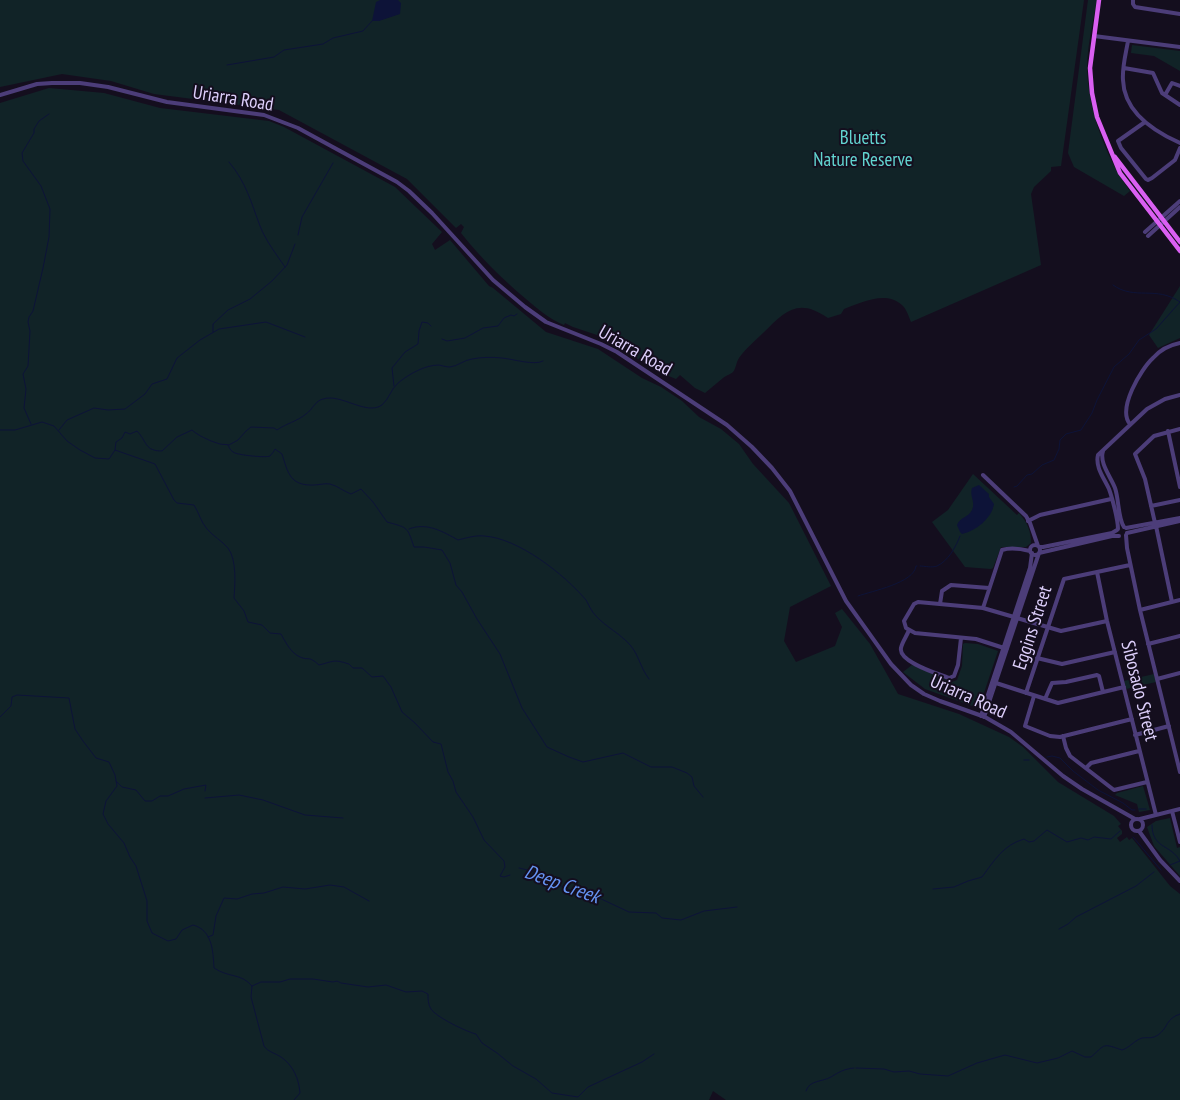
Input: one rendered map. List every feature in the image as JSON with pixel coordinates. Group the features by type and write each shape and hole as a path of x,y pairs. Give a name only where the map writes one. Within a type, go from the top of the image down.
{"main road":[{"path":"1099,0 1090,68 1092,93 1097,117 1120,173 1180,242"},
{"path":"1161,221 1180,250"}],"street":[{"path":"1133,0 1133,4 1136,7 1180,14"},
{"path":"1094,36 1180,48"},
{"path":"1128,41 1123,83 1128,99 1135,112 1145,122 1180,143"},
{"path":"1124,68 1154,73 1160,90 1164,95 1180,105"},
{"name":"Uriarra Road","path":"0,95 37,84 52,82 80,83 108,87 178,104 264,115 298,128 397,182 425,206 493,280 525,307 546,322 617,352 727,425 752,447 790,492 846,601 901,675 924,694 940,702 983,716 1011,732 1063,776 1082,789 1144,823"},
{"path":"1164,95 1172,83 1180,86"},
{"path":"1145,122 1118,141 1121,148 1146,179 1152,178 1175,160 1180,148"},
{"path":"1146,234 1180,202"},
{"path":"1161,221 1180,207"},
{"path":"1130,424 1125,415 1126,406 1142,371 1159,352 1180,343"},
{"path":"1127,548 1117,529 1118,522 1112,499 1097,461 1099,454 1143,412 1156,404 1180,395"},
{"path":"1172,602 1145,479 1135,454 1151,437 1180,429"},
{"path":"1168,431 1180,487"},
{"path":"1104,449 1102,460 1116,490 1121,522 1127,534 1127,548 1140,610 1180,772"},
{"path":"1097,461 1098,459 1102,460"},
{"path":"983,475 1028,521 1039,553 983,716"},
{"path":"1028,521 1040,515 1112,499"},
{"path":"1151,506 1180,500"},
{"path":"1031,549 1035,555 1112,536 1120,537 1156,525 1180,520"},
{"path":"983,608 1002,550 1031,549 1038,546 1043,547 1112,533 1117,529 1156,525"},
{"path":"1016,618 1030,568 1034,536"},
{"name":"Eggins Street","path":"1026,693 1064,580 1130,565"},
{"name":"Sibosado Street","path":"1097,572 1154,816"},
{"path":"940,604 942,591 951,585 989,588"},
{"path":"1140,610 1180,600"},
{"path":"1006,648 976,639 920,634 905,627 904,621 916,602 983,608 1058,631 1066,631 1107,621"},
{"path":"909,630 901,652 915,664 949,678 954,676 958,665 961,638"},
{"path":"1148,644 1180,636"},
{"path":"1038,658 1062,664 1115,652"},
{"path":"1157,679 1180,673"},
{"path":"1045,699 1052,682 1066,682 1097,675 1099,676 1103,692"},
{"path":"994,683 1034,696 1061,702 1124,687"},
{"path":"1034,696 1025,723 1026,726 1050,736 1063,736 1132,719"},
{"path":"1135,735 1169,726"},
{"path":"1063,736 1068,754 1114,790 1147,782"},
{"path":"1173,744 1179,742"},
{"path":"1086,768 1091,763 1139,751"},
{"path":"1131,824 1137,819 1180,809"},
{"path":"1172,811 1180,842"},
{"name":"Uriarra Road","path":"1122,812 1133,829 1141,830"},
{"path":"1154,816 1144,823 1141,830 1160,860 1180,881"}],"green space":[{"name":"Bluetts Nature Reserve","path":"0,0 1084,0 1061,166 1051,167 1051,171 1034,187 1031,194 1041,265 911,322 903,306 888,298 865,301 844,309 841,314 828,318 808,308 792,309 778,318 747,348 738,360 733,372 705,393 695,388 680,375 676,379 664,374 621,349 609,339 565,323 564,325 549,317 517,291 484,260 461,233 464,227 461,224 456,228 407,179 279,110 154,94 111,81 62,74 0,87"},
{"path":"1088,0 1097,0 1087,60 1088,85 1095,117 1106,149 1130,191 1124,196 1074,167 1068,153"},
{"path":"1132,45 1180,51 1180,71 1154,56 1131,53"},
{"path":"49,88 104,93 160,108 269,121 284,127 395,187 442,232 432,244 435,250 450,240 489,286 546,332 598,349 682,401 699,417 721,429 739,444 753,464 789,503 831,586 790,607 784,641 796,662 835,646 842,627 835,613 842,609 870,644 898,694 959,714 1009,737 1023,747 1058,782 1114,816 1121,824 1118,826 1122,834 1117,838 1120,842 1127,837 1129,840 1132,838 1170,886 1180,894 1180,1100 726,1100 713,1091 709,1100 0,1100 0,103"},
{"path":"1180,286 1180,338 1158,348 1149,335"},
{"path":"973,474 1017,515 1019,513 1026,523 1030,535 1031,543 1026,547 1001,547 991,569 965,567 932,522 948,510"},
{"path":"963,644 978,644 998,651 980,705 975,707 925,689 903,672 912,665 952,682 957,680 962,666"},
{"path":"1154,674 1156,682 1126,689 1124,681"},
{"path":"1143,786 1150,810 1139,812 1137,804 1115,795 1117,793"},
{"path":"1170,818 1177,848 1180,847 1180,876 1154,846 1147,827 1156,821"}],"shaded area":[{"path":"380,0 398,0 401,3 400,14 379,21 372,21 376,2"},
{"path":"979,485 989,494 994,504 993,509 987,519 973,530 962,534 957,525 972,510 972,488"}],"waterway":[{"path":"227,65 274,57 284,50 323,44 333,38 363,31 372,21"},
{"path":"31,424 24,408 26,389 23,374 28,366 30,331 28,322 33,311 43,268 49,237 50,209 41,186 23,161 22,153 39,121 49,114"},
{"path":"229,162 244,185 265,237 285,267"},
{"path":"298,235 302,217 333,163"},
{"path":"213,332 213,324 228,310 250,299 272,281 287,265 295,244"},
{"path":"1113,285 1129,292 1162,294 1180,302"},
{"path":"1014,487 1027,475 1032,474 1042,465 1054,460 1059,449 1060,440 1066,434 1081,430 1092,413 1114,367 1129,354 1139,340 1156,329 1180,302"},
{"path":"442,339 447,341 465,338 483,328 498,326 504,318 517,314"},
{"path":"59,430 67,420 94,408 108,410 125,409 145,394 152,384 167,379 177,358 200,340 219,329 266,322 305,337"},
{"path":"394,386 392,368 405,352 418,344 422,322 428,323 431,326"},
{"path":"115,450 116,442 122,438 125,432 130,434 137,431 146,445 156,451 162,451 177,437 192,430 211,441 229,445 238,440 251,427 274,428 277,430 302,417 318,401 323,399 338,399 369,408 376,408 384,403 398,383 423,368 439,365 450,367 469,360 491,357 529,363 543,361"},
{"name":"Deep Creek","path":"0,430 15,430 42,422 54,426 67,441 95,458 109,459 115,450 155,464 174,500 177,503 194,505 207,529 231,553 235,579 234,598 244,611 248,622 262,625 270,633 281,634 294,653 300,657 311,659 319,665 340,661 349,664 353,668 362,668 372,677 383,676 391,687 402,712 433,742 441,744 448,772 456,792 473,817 484,840 504,861 505,867 500,876 510,875"},
{"path":"228,445 235,453 267,457 275,449 282,454 291,477 295,481 306,485 330,484 351,494 361,489 387,522 406,529 414,547 442,550 450,563 456,585 500,654 522,708 547,747 583,762 623,753 651,767 672,767 692,777 694,786 703,797"},
{"path":"409,529 422,526 428,527 458,540 478,536 497,538 511,543 540,559 566,579 586,600 596,616 631,646 649,679"},
{"path":"920,566 933,567 941,564 951,553 960,536"},
{"path":"858,596 900,582 914,572 917,566"},
{"path":"0,717 11,706 12,697 17,695 69,698 75,729 96,758 109,762 115,775 117,786 106,801 103,814 108,824 124,843 136,866 147,901 147,921 152,933 168,941 176,939 182,930 193,925 199,928 208,936 213,954 214,968 244,979 252,986 251,997 264,1046 285,1060 297,1078 300,1093 294,1100"},
{"path":"1047,757 1060,758 1073,771 1098,790 1135,810"},
{"path":"1024,760 1029,760"},
{"path":"116,781 122,787 136,790 145,801 152,801 160,796 168,796 184,789 206,785 205,791"},
{"path":"205,798 239,795 263,800 305,815 343,818"},
{"path":"1139,809 1146,809"},
{"path":"1152,825 1153,833 1158,842 1172,852 1180,861"},
{"path":"933,889 954,887 982,877 1000,854 1010,845 1024,839 1029,842 1034,841 1047,830 1067,842 1081,838 1088,840 1094,837 1111,839 1120,831"},
{"path":"1133,837 1161,870"},
{"path":"1170,865 1180,861"},
{"name":"Deep Creek","path":"519,868 532,871 567,889 587,896 597,897 629,912 656,913 662,918 681,920 704,911 737,907"},
{"path":"1059,929 1076,917 1136,886 1154,872"},
{"path":"208,937 213,935 216,916 224,898 237,899 283,887 305,889 330,885 344,887 369,901"},
{"path":"252,986 261,982 313,979 368,987 386,985 406,992 422,991 428,994 429,1005 439,1016 452,1024 476,1034 482,1043 513,1066 536,1079 552,1093 578,1097 588,1087 642,1062 654,1054"},
{"path":"856,1068 884,1069 894,1072 909,1071 920,1074 948,1076 977,1063 1005,1055 1037,1063 1058,1058 1072,1051 1085,1057 1091,1057 1105,1046 1122,1050 1139,1039 1156,1036 1172,1018 1180,1014"},
{"path":"806,1091 813,1083 827,1079 844,1070 854,1068"}]}
